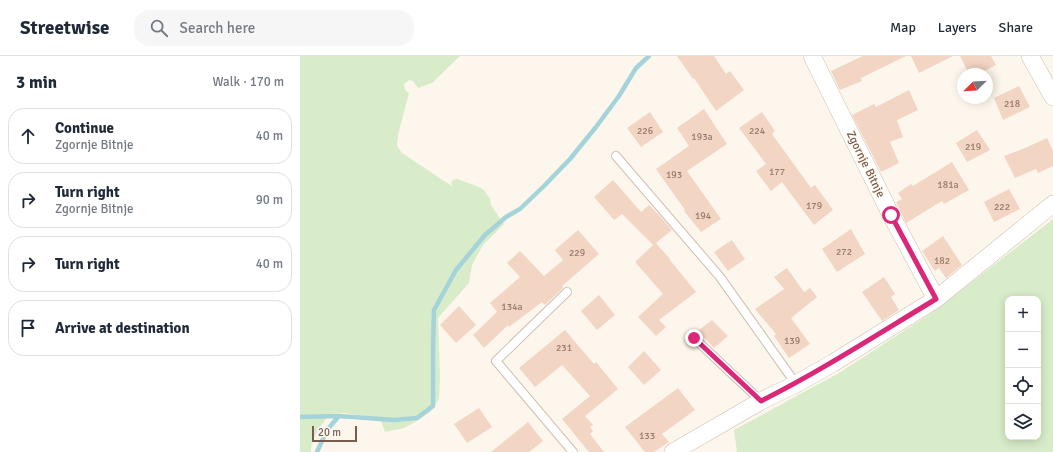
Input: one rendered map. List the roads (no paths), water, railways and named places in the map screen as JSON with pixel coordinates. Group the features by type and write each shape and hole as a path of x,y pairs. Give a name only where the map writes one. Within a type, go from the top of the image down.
{"street":[{"name":"Zgornje Bitnje","path":"812,56 891,215 936,299"},
{"path":"1030,56 1053,97"},
{"path":"673,452 761,401 796,384 833,363 936,299 1053,204"}],"lane":[{"path":"616,156 720,277 796,384"},
{"path":"567,292 496,361 573,452"},
{"path":"694,338 761,401"}],"waterway":[{"path":"300,417 339,416 394,420 417,418 433,406 434,310 456,270 485,235 506,217 520,209 570,159 619,96 636,68 649,56"},
{"path":"317,452 327,430 339,416"}]}
